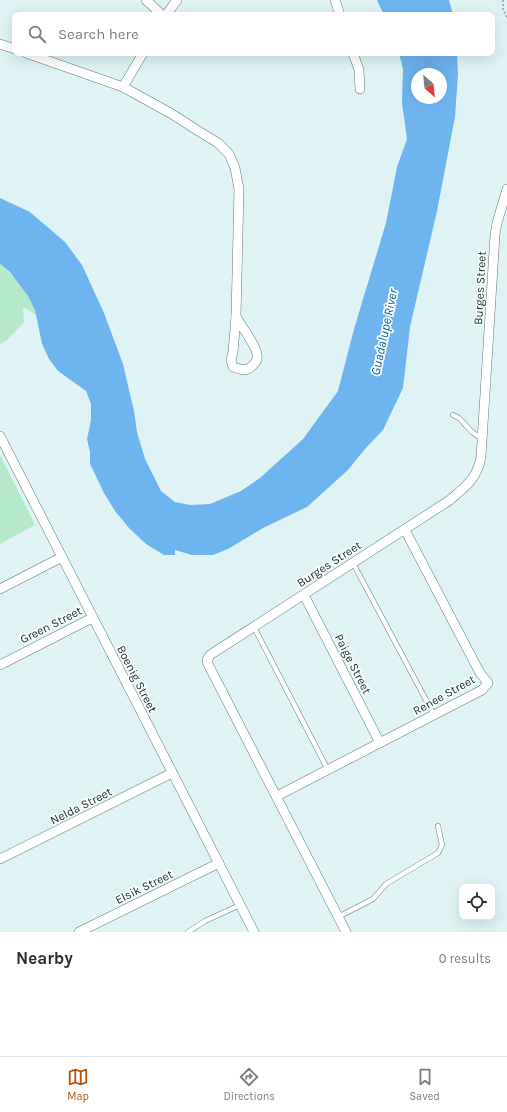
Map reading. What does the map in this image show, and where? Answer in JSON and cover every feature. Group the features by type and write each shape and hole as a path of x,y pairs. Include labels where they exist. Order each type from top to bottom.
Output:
{"street":[{"path":"146,0 159,12"},
{"path":"168,12 177,0"},
{"path":"335,0 339,12"},
{"path":"0,44 12,48"},
{"path":"34,56 122,87 172,114 218,143 229,154 235,168 239,188 236,317 231,360 233,367 240,370 248,369 258,358 256,349 236,317"},
{"path":"122,87 141,56"},
{"path":"354,56 359,70 360,89"},
{"name":"Burges Street","path":"346,932 207,660 210,655 450,500 473,480 479,467 482,439 495,235 507,189"},
{"name":"Boenig Street","path":"0,436 254,932"},
{"name":"Renee Street","path":"277,796 482,690 488,683 480,673 405,530"},
{"path":"0,589 62,558"},
{"name":"Paige Street","path":"304,595 380,743"},
{"name":"Green Street","path":"0,665 92,618"},
{"name":"Nelda Street","path":"0,860 172,773"},
{"name":"Elsik Street","path":"79,932 219,863"}],"lane":[{"path":"453,415 460,418 472,432 482,439"},
{"path":"353,563 434,715"},
{"path":"254,627 328,770"},
{"path":"338,917 373,899 386,884 438,853 442,845 438,826"},
{"path":"188,932 205,921 240,905"}],"path":[{"path":"503,0 507,18"}],"green space":[{"path":"0,264 22,287 31,300 37,315 23,307 24,322 6,341 0,344"},
{"path":"0,455 35,525 0,544"}],"water":[{"path":"377,0 449,0 452,12 383,12"},
{"name":"Guadalupe River","path":"400,56 457,56 458,74 455,117 437,211 410,327 403,388 383,430 348,470 307,507 263,528 228,549 213,555 192,555 175,550 175,555 164,555 146,544 129,528 115,511 104,493 90,464 90,452 87,439 91,420 91,404 86,391 58,371 49,359 42,344 35,310 28,296 10,272 0,264 0,198 30,212 65,242 82,265 104,313 123,364 134,411 137,432 145,459 161,491 175,502 190,505 210,504 241,491 260,478 303,439 338,391 354,329 386,223 397,167 407,139 402,103 403,69"}]}
